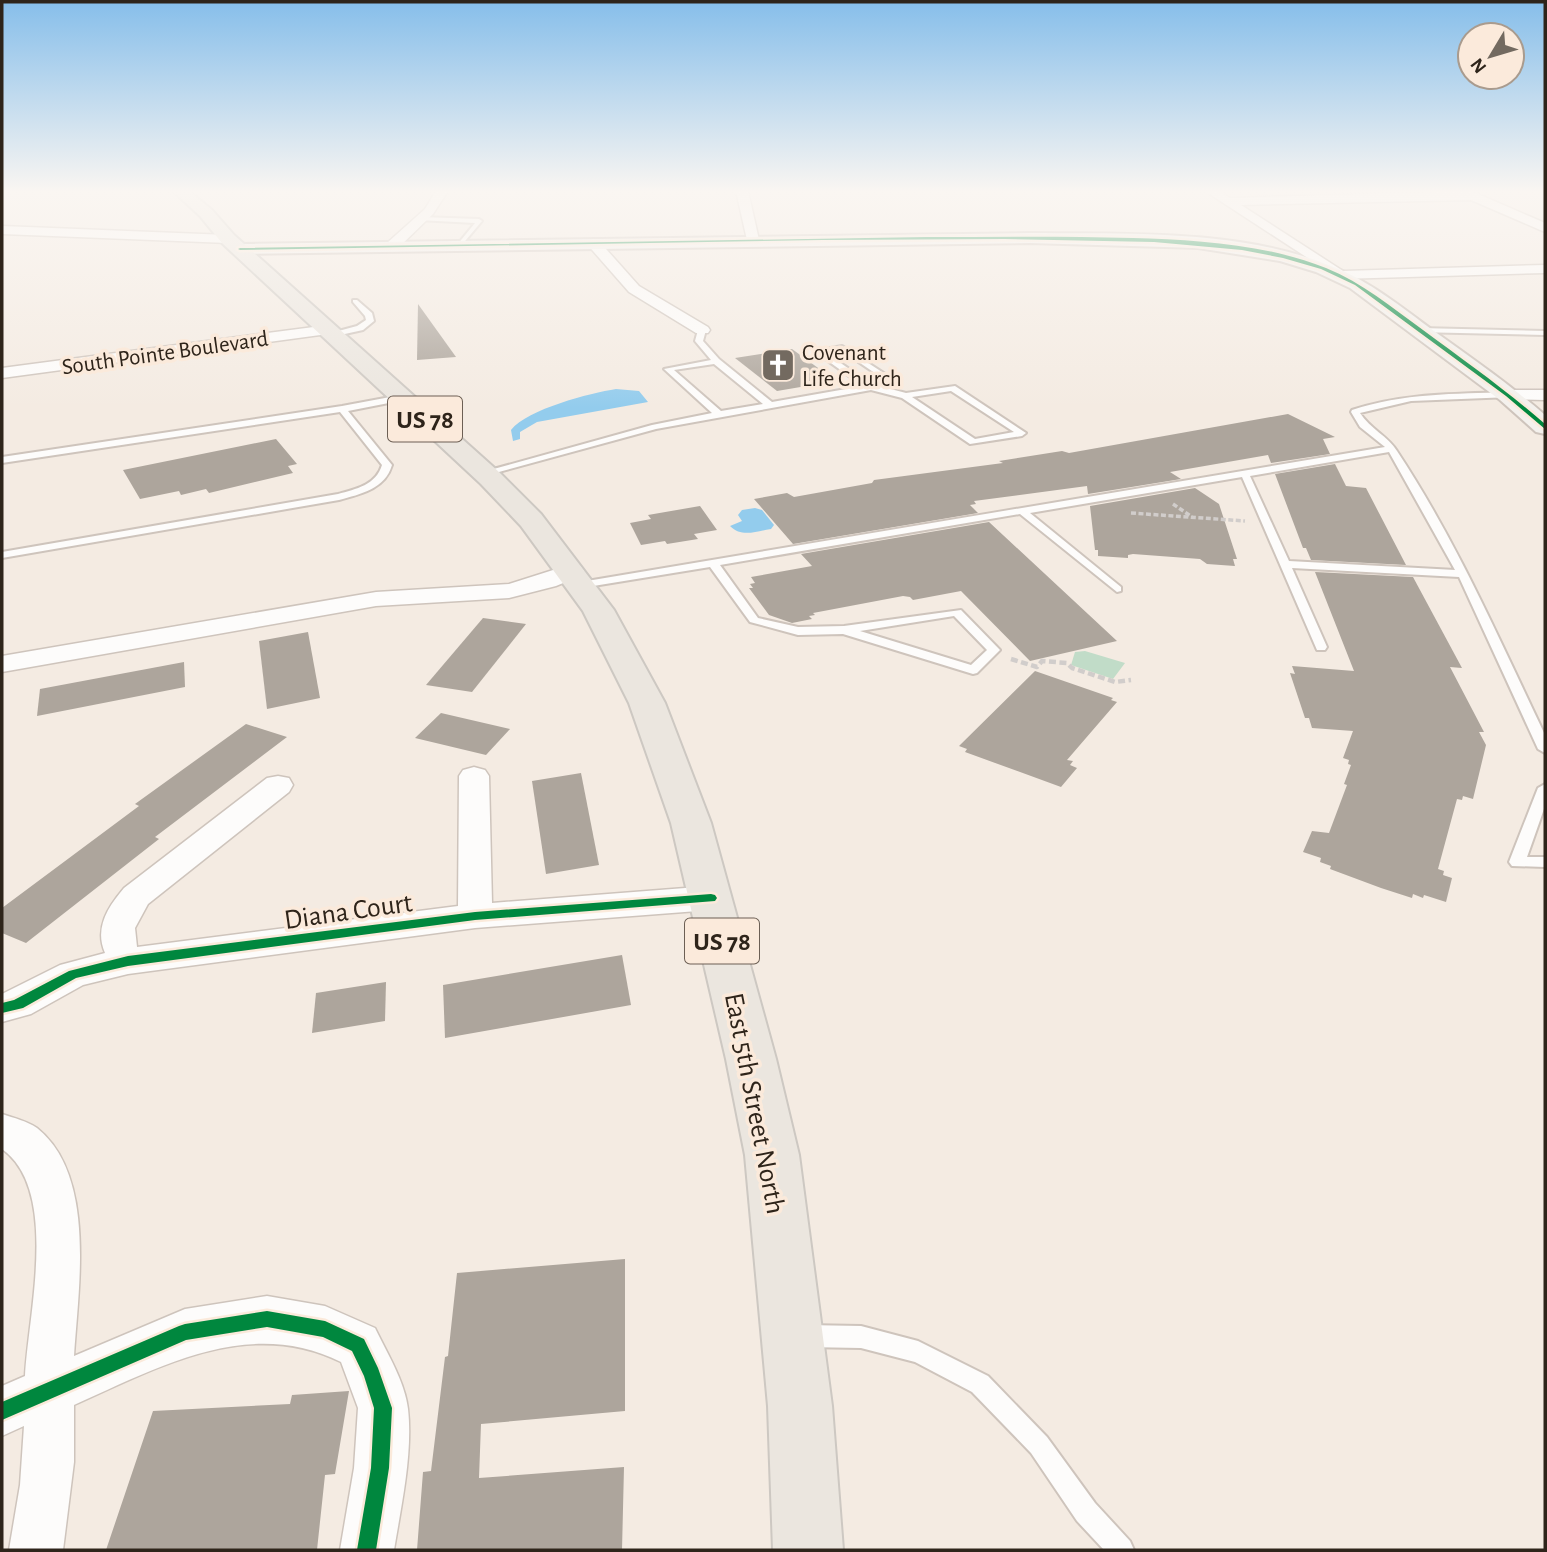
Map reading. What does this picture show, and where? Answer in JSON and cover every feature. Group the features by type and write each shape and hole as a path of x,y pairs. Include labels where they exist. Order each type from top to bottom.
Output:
{"main road":[{"name":"East 5th Street North","path":"256,263 484,473 531,520 576,578 623,654 647,703 691,823 772,1154 800,1406 808,1550"}],"street":[{"path":"611,263 634,289 702,330"},
{"path":"1302,263 1340,275 1545,269"},
{"path":"1322,263 1508,395 1545,427"},
{"name":"South Pointe Boulevard","path":"2,360 135,350 327,328"},
{"name":"South Pointe Boulevard","path":"2,373 135,350"},
{"path":"1508,395 1545,395"},
{"path":"2,664 376,599 509,591 548,581 576,578"},
{"path":"474,776 475,916"},
{"path":"128,961 119,950 115,938 118,924 130,903 278,785"},
{"name":"Diana Court","path":"2,1009 18,1004 73,974 128,961 475,916 710,898"},
{"path":"2,1131 11,1133 31,1152 45,1171 56,1209 48,1391 48,1474 36,1550"},
{"path":"2,1411 184,1332 267,1319 325,1329 358,1345 372,1374 383,1408 380,1468 367,1550"}],"lane":[{"path":"327,328 360,328 370,321 369,315 355,301"},
{"path":"702,330 699,341 716,361 769,405"},
{"path":"1419,330 1545,333"},
{"path":"484,473 655,427 719,414 870,387 895,383 842,348 818,351 870,387 905,396 973,442 1022,433 952,388 905,396"},
{"path":"716,361 668,369 719,414"},
{"path":"1508,395 1376,403 1355,412 1363,425 1392,449 1463,574 1545,749"},
{"path":"2,460 342,410 401,398"},
{"path":"2,555 340,497 360,491 378,483 386,474 387,465 342,410"},
{"path":"576,578 713,563 1392,449"},
{"path":"1245,474 1321,647"},
{"path":"1023,511 1117,590"},
{"path":"713,563 754,620 798,631 844,630 957,612 994,650 973,670 844,630"},
{"path":"1285,564 1463,574"},
{"path":"1545,788 1517,862 1545,862"},
{"path":"793,1336 861,1337 918,1352 980,1384 1039,1445 1086,1512 1121,1550"}],"path":[{"path":"1124,512 1266,522"},
{"path":"992,653 1037,667 1042,661 1066,663 1072,668 1115,682 1131,680"}],"green space":[{"path":"1085,651 1125,663 1113,679 1071,665 1075,652"}],"water":[{"path":"616,389 639,391 648,402 537,422 520,432 520,439 513,441 511,430 531,415 576,398"},
{"path":"742,510 762,510 774,525 771,529 744,533 730,526 742,521 738,515"}],"building":[{"path":"418,304 456,357 417,360"},
{"name":"Covenant Life Church","path":"792,349 836,381 777,391 735,358"},
{"path":"1288,414 1335,437 1323,439 1330,454 1271,463 1268,455 1170,472 1181,479 1088,494 1087,486 974,501 976,504 970,505 978,513 793,544 754,499 787,493 794,497 872,483 874,480 1003,463 999,461 1062,451 1069,453"},
{"path":"276,439 297,464 288,466 293,473 209,493 206,489 181,495 179,491 140,499 123,470"},
{"path":"1335,464 1346,486 1366,488 1406,565 1311,560 1306,548 1303,548 1275,474"},
{"path":"1195,488 1219,504 1237,559 1233,559 1235,566 1207,564 1200,559 1133,554 1128,555 1128,558 1098,556 1090,506"},
{"path":"700,506 717,530 694,534 698,539 641,545 630,523 651,519 648,515"},
{"path":"989,522 1117,641 1030,661 961,591 913,600 903,596 813,613 815,615 809,616 812,619 792,623 769,615 749,588 753,588 750,584 755,583 751,577 812,566 801,554"},
{"path":"1315,572 1413,577 1462,668 1450,667 1484,732 1479,732 1486,745 1473,799 1463,796 1462,800 1457,799 1438,869 1444,871 1443,875 1452,878 1446,902 1424,895 1423,898 1413,894 1412,898 1381,888 1330,869 1331,866 1320,862 1321,858 1303,852 1312,831 1329,833 1347,785 1344,784 1351,765 1348,764 1349,760 1343,758 1353,731 1312,728 1309,718 1305,718 1290,673 1295,674 1292,666 1354,671"},
{"path":"483,618 526,624 472,692 426,685"},
{"path":"308,632 320,698 267,709 259,641"},
{"path":"184,662 185,687 37,716 40,689"},
{"path":"1035,671 1113,698 1111,700 1117,702 1067,760 1073,761 1070,765 1077,768 1061,787 965,752 967,749 959,746"},
{"path":"441,713 510,729 486,755 415,738"},
{"path":"246,724 287,737 155,837 159,839 26,943 2,933 2,908 139,806 135,804"},
{"path":"581,773 599,865 546,874 532,781"},
{"path":"622,955 631,1005 445,1038 443,985"},
{"path":"386,982 385,1021 312,1033 316,993"},
{"path":"625,1259 625,1411 481,1424 479,1478 624,1467 622,1550 417,1550 423,1472 431,1471 457,1273"},
{"path":"349,1391 335,1474 325,1475 317,1550 106,1550 153,1411 290,1404 292,1395"}],"cycle path":[{"path":"1306,263 1357,284 1508,395 1545,427"},
{"path":"2,1008 18,1004 73,974 128,961 475,916 711,898"},
{"path":"2,1411 185,1332 267,1319 325,1329 358,1345 372,1374 383,1408 380,1468 367,1550"}],"place":[{"name":"Covenant Life Church","path":"778,365"}]}
